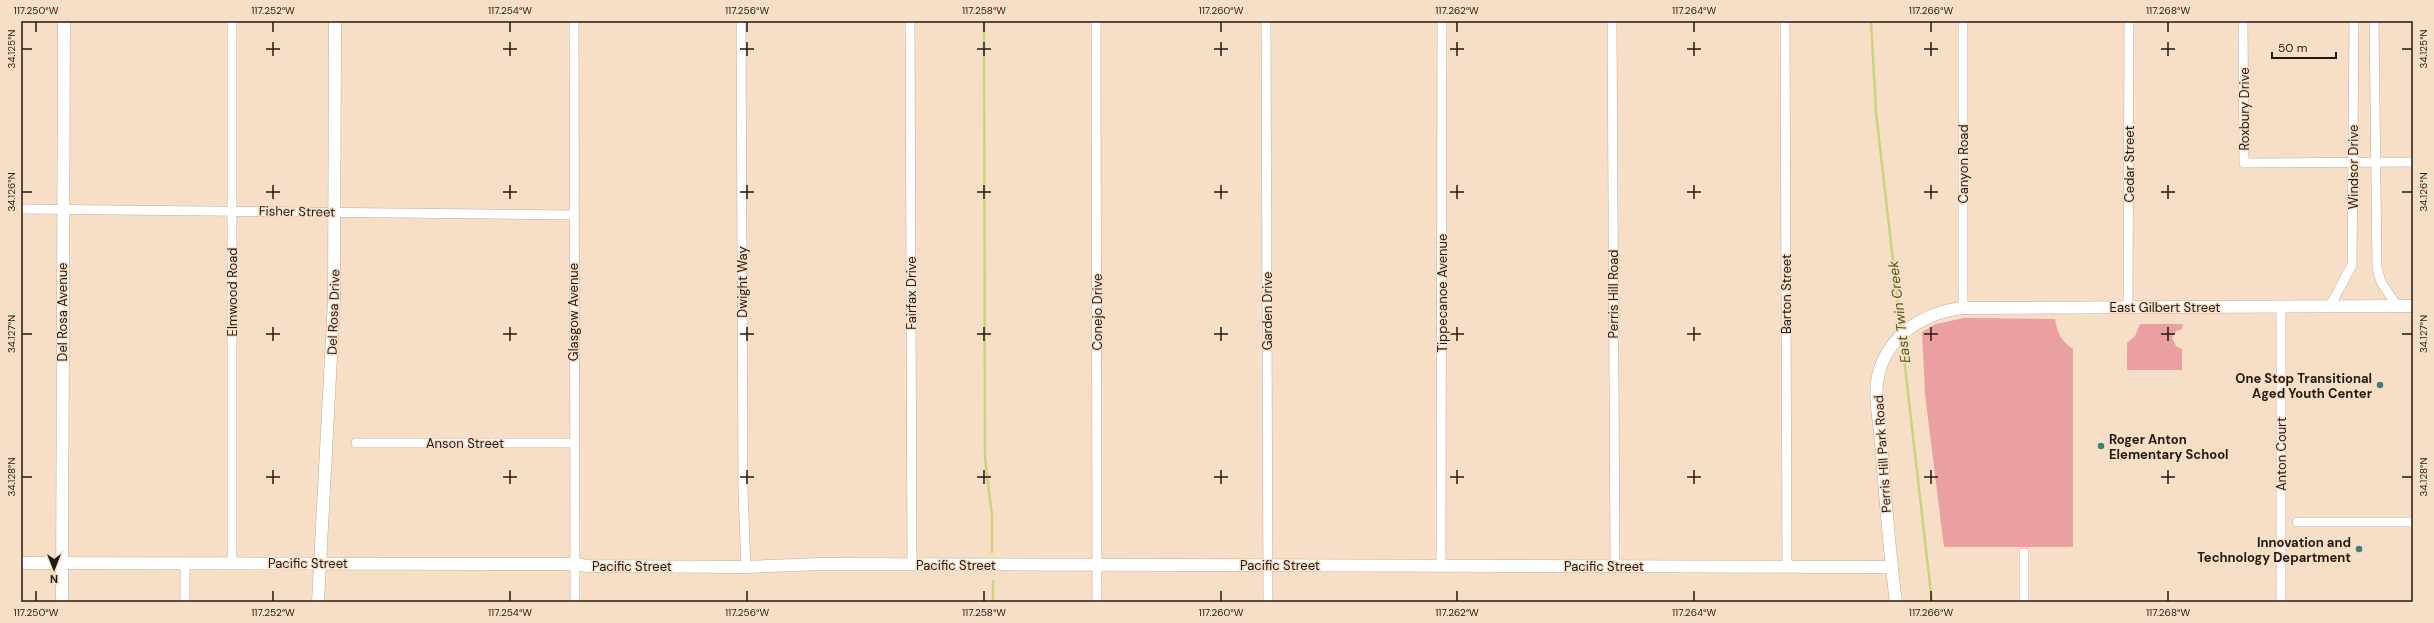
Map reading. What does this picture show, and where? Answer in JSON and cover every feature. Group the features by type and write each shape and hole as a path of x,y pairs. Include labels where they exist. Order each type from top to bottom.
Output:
{"street":[{"name":"Del Rosa Avenue","path":"62,602 64,21"},
{"name":"Elmwood Road","path":"232,21 232,563"},
{"name":"Del Rosa Drive","path":"318,602 334,300 336,212 336,21"},
{"name":"Glasgow Avenue","path":"574,21 574,602"},
{"name":"Dwight Way","path":"741,21 743,484 746,566"},
{"name":"Fairfax Drive","path":"910,21 912,564"},
{"name":"Conejo Drive","path":"1096,21 1097,602"},
{"name":"Garden Drive","path":"1266,21 1268,602"},
{"name":"Tippecanoe Avenue","path":"1441,566 1442,21"},
{"name":"Perris Hill Road","path":"1612,21 1615,566"},
{"name":"Barton Street","path":"1785,21 1787,567"},
{"name":"Canyon Road","path":"1963,21 1963,308"},
{"name":"Cedar Street","path":"2128,308 2129,21"},
{"name":"Roxbury Drive","path":"2243,21 2244,163 2354,161 2413,162"},
{"name":"Windsor Drive","path":"2330,306 2352,265 2354,21"},
{"name":"Windsor Drive","path":"2374,21 2374,161 2377,268 2381,282 2397,306"},
{"name":"Fisher Street","path":"21,209 573,214"},
{"name":"Anton Court","path":"2281,306 2281,602"},
{"name":"East Gilbert Street","path":"1916,323 1940,312 1963,308 2413,306"},
{"name":"Perris Hill Park Road","path":"1896,602 1891,567 1877,383 1885,356 1898,339 1916,323"},
{"name":"Anson Street","path":"356,443 574,443"},
{"path":"2297,522 2413,522"},
{"path":"2024,553 2024,602"},
{"name":"Pacific Street","path":"21,563 574,564 588,566 912,564 1891,567"},
{"path":"185,563 185,602"}],"shaded area":[{"path":"1964,318 2055,319 2060,336 2065,343 2073,349 2073,547 1944,547 1925,394 1922,332 1936,324"},
{"path":"2140,324 2183,324 2182,329 2176,331 2172,338 2176,346 2182,349 2182,370 2127,370 2127,343 2135,336"}],"waterway":[{"path":"984,21 985,458 992,516 992,552"},
{"name":"East Twin Creek","path":"1871,21 1876,112 1901,331"},
{"name":"East Twin Creek","path":"1902,340 1932,602"},
{"path":"993,581 993,602"}],"place":[{"name":"One Stop Transitional Aged Youth Center","path":"2380,385"},
{"name":"Roger Anton Elementary School","path":"2101,446"},
{"name":"Innovation and Technology Department","path":"2359,549"}]}
